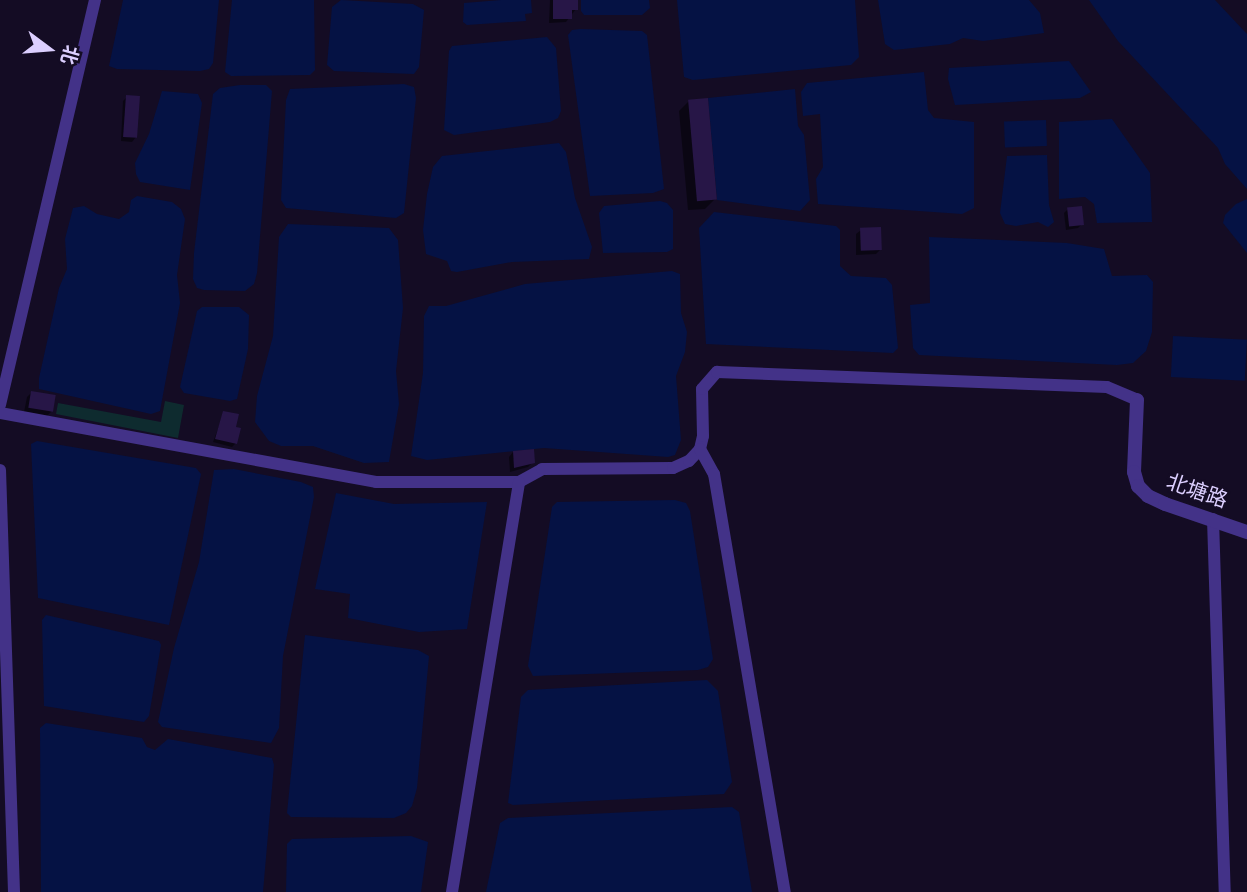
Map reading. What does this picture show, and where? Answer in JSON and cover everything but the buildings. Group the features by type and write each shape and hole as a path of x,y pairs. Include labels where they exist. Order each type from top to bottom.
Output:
{"street":[{"path":"0,405 95,0"},
{"path":"0,413 376,482 519,482 542,469 673,468 689,461 700,449 703,436 702,390 717,372 1107,387 1136,400"},
{"name":"北塘路","path":"1136,400 1134,472 1138,486 1148,496 1166,504 1247,532"},
{"path":"700,449 714,474 785,892"},
{"path":"0,470 14,892"},
{"path":"452,892 519,482"},
{"path":"1213,519 1225,892"}],"green space":[{"path":"165,401 184,405 178,438 56,414 58,403 161,422"}],"shaded area":[{"path":"123,0 219,0 213,63 209,69 117,69 109,66"},
{"path":"232,0 314,0 315,70 310,75 231,76 225,72"},
{"path":"341,0 413,4 424,10 419,67 414,74 334,71 327,65 332,7"},
{"path":"531,0 532,13 525,14 526,21 467,25 463,22 464,3"},
{"path":"581,0 649,0 650,8 642,15 584,15 581,11"},
{"path":"677,0 855,0 859,57 851,65 693,80 684,77"},
{"path":"878,0 1029,0 1040,13 1044,33 983,41 963,38 950,44 894,50 885,44"},
{"path":"1089,0 1215,0 1247,34 1247,189 1225,164 1218,148 1118,41"},
{"path":"572,30 642,31 647,35 664,189 653,193 590,196 568,35"},
{"path":"547,37 556,48 561,111 558,118 550,122 454,135 444,130 449,51 452,46"},
{"path":"1069,61 1091,92 1080,98 955,105 948,79 949,68"},
{"path":"924,72 928,110 934,118 974,122 974,208 962,214 818,204 816,179 823,167 820,114 803,116 801,92 807,83"},
{"path":"404,84 414,87 416,98 404,213 396,218 286,208 281,200 286,100 290,89"},
{"path":"266,85 272,91 257,273 254,284 245,291 204,290 197,288 193,279 194,253 213,94 220,88"},
{"path":"795,89 798,126 804,135 810,200 800,211 717,200 708,98"},
{"path":"162,91 198,94 202,103 190,190 140,182 136,174 135,163 149,134"},
{"path":"1112,119 1150,173 1152,222 1097,223 1094,204 1085,197 1059,199 1059,122"},
{"path":"1046,120 1047,146 1005,147 1004,121"},
{"path":"559,143 566,152 575,198 592,247 589,259 512,262 457,272 451,271 447,261 426,254 423,230 427,194 433,167 442,156"},
{"path":"1047,155 1049,205 1054,222 1048,227 1038,222 1016,226 1005,224 1000,213 1007,156"},
{"path":"137,196 172,202 181,209 185,219 177,275 180,303 160,411 151,414 39,389 39,378 59,288 67,269 65,239 73,208 84,206 97,214 119,219 129,212 131,200"},
{"path":"1247,199 1247,253 1223,223 1225,215 1236,204"},
{"path":"660,201 667,203 673,210 673,249 667,252 603,253 599,213 604,206"},
{"path":"714,212 836,226 840,230 840,266 851,276 886,278 892,285 898,348 893,353 706,344 699,228"},
{"path":"288,224 389,228 398,240 403,308 396,371 399,404 389,462 364,463 313,446 281,446 269,441 255,422 257,396 273,336 279,237"},
{"path":"929,237 1067,243 1104,249 1112,276 1147,275 1153,282 1152,332 1146,351 1133,363 1117,365 919,355 913,348 910,305 930,303"},
{"path":"672,271 680,274 681,313 687,332 685,352 676,376 681,440 675,455 668,457 544,448 427,460 411,456 423,373 424,316 429,306 446,306 525,284"},
{"path":"202,307 239,307 249,315 248,349 237,399 230,401 184,393 180,387 197,311"},
{"path":"1173,336 1247,340 1245,381 1171,377"},
{"path":"37,441 196,468 201,474 169,625 38,598 31,444"},
{"path":"234,469 301,482 313,487 314,497 283,656 279,728 271,743 162,727 158,722 174,648 199,562 214,470"},
{"path":"336,493 394,504 487,502 467,629 419,632 348,618 350,594 315,589"},
{"path":"675,500 686,503 690,511 713,659 708,667 698,670 533,676 528,666 552,507 557,502"},
{"path":"46,615 159,641 161,645 149,716 144,722 44,706 42,620"},
{"path":"305,635 418,650 429,656 417,788 412,806 406,813 394,818 291,817 287,813"},
{"path":"707,680 718,691 732,782 724,794 513,805 508,803 521,697 528,690"},
{"path":"46,723 142,738 147,747 155,750 168,739 272,758 274,765 263,892 41,892 40,728"},
{"path":"732,807 739,812 752,892 486,892 500,823 508,818"},
{"path":"411,836 428,842 421,892 286,892 287,844 292,839"}]}
